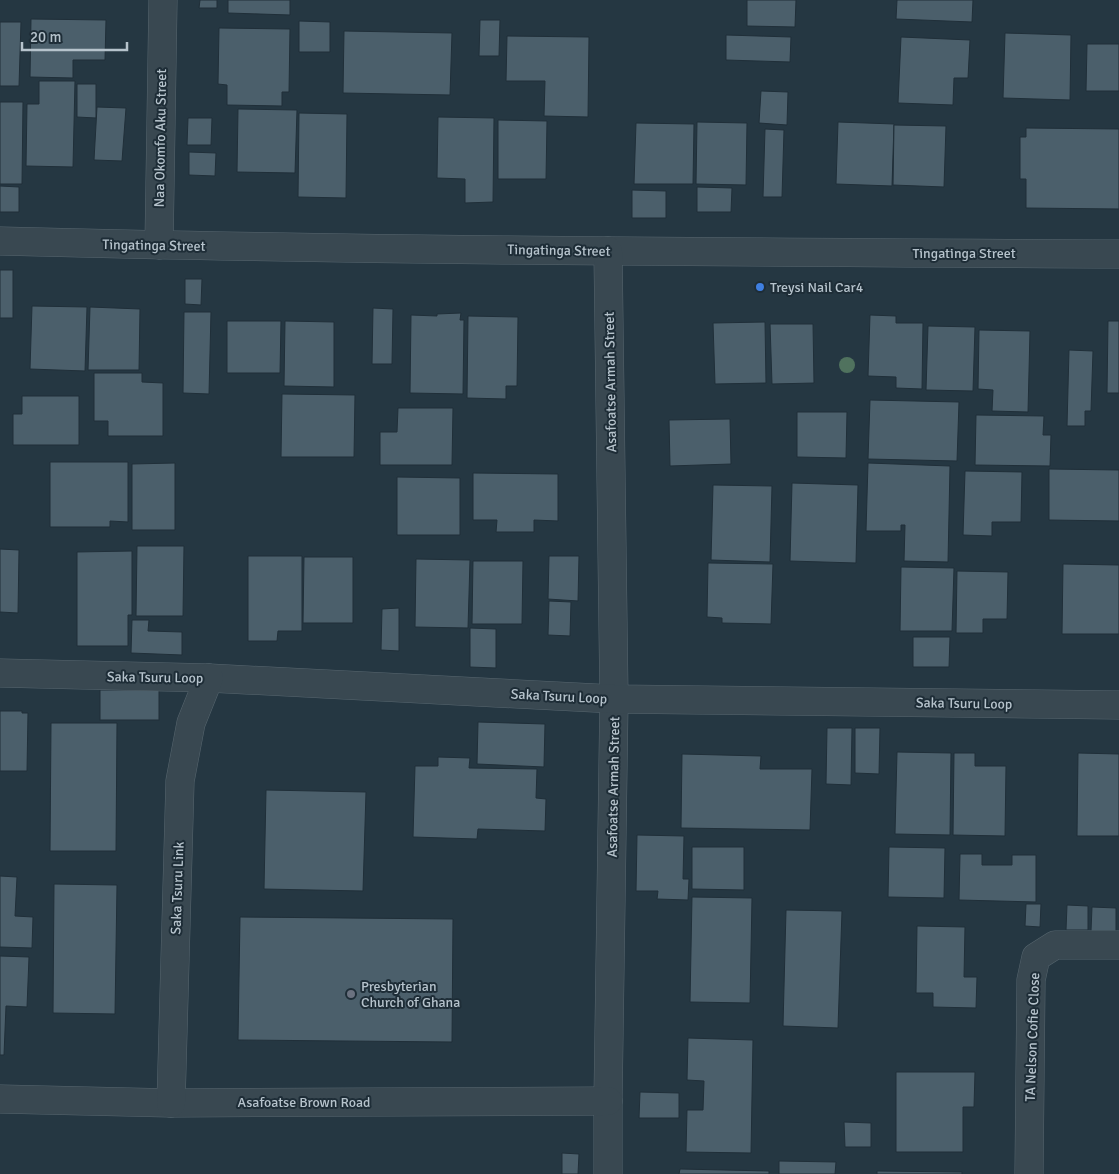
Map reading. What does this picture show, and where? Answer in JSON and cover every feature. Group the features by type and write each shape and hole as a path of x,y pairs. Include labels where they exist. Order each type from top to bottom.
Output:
{"street":[{"name":"Naa Okomfo Aku Street","path":"159,245 162,0"},
{"name":"Tingatinga Street","path":"0,241 608,251 1119,254"},
{"name":"Asafoatse Armah Street","path":"608,251 614,699 608,1174"},
{"name":"Saka Tsuru Loop","path":"0,673 209,678 614,699 1119,705"},
{"name":"Saka Tsuru Link","path":"171,1103 180,780 191,723 209,678"},
{"name":"TA Nelson Cofie Close","path":"1029,1174 1031,980 1036,958 1055,945 1119,945"},
{"name":"Asafoatse Brown Road","path":"0,1099 171,1103 608,1101"}],"building":[{"path":"200,0 217,0 217,8 199,8"},
{"path":"228,0 290,0 290,15 228,13"},
{"path":"747,0 796,0 795,27 747,26"},
{"path":"897,0 973,0 972,22 896,19"},
{"path":"31,19 106,20 105,60 73,60 73,78 30,77"},
{"path":"480,20 500,20 499,56 479,56"},
{"path":"299,21 330,22 330,52 299,52"},
{"path":"0,22 21,22 19,86 0,86"},
{"path":"219,28 290,29 289,92 282,92 282,106 227,105 227,85 218,84"},
{"path":"344,31 452,33 450,95 343,93"},
{"path":"1005,33 1071,35 1070,100 1003,98"},
{"path":"726,35 791,37 790,62 726,60"},
{"path":"507,36 589,37 588,117 544,116 545,81 506,81"},
{"path":"901,37 970,40 968,78 954,78 953,105 898,103"},
{"path":"1087,44 1119,44 1119,91 1086,91"},
{"path":"39,81 75,81 73,167 26,166 27,104 39,104"},
{"path":"77,84 96,84 96,118 77,117"},
{"path":"761,91 788,92 787,125 759,123"},
{"path":"0,102 23,102 22,184 0,184"},
{"path":"97,107 126,108 122,161 94,160"},
{"path":"238,109 297,110 295,173 237,172"},
{"path":"299,113 347,114 346,198 298,197"},
{"path":"438,117 494,118 493,202 465,203 465,179 437,178"},
{"path":"188,118 212,118 211,145 187,145"},
{"path":"498,120 547,121 546,179 498,179"},
{"path":"697,122 747,123 746,185 696,184"},
{"path":"838,122 894,124 892,186 836,184"},
{"path":"636,123 694,124 693,184 634,184"},
{"path":"894,125 946,126 944,187 893,185"},
{"path":"1026,128 1119,129 1119,209 1026,208 1026,179 1020,179 1020,137 1026,137"},
{"path":"765,129 784,130 782,197 763,197"},
{"path":"189,152 216,153 215,176 189,175"},
{"path":"0,186 19,187 19,212 0,212"},
{"path":"697,187 732,188 731,212 697,212"},
{"path":"632,190 666,191 666,218 632,218"},
{"path":"0,270 13,270 13,318 0,318"},
{"path":"185,279 202,279 201,305 185,304"},
{"path":"32,306 87,307 85,371 30,369"},
{"path":"90,307 140,309 139,370 88,370"},
{"path":"373,308 393,309 392,364 372,364"},
{"path":"184,312 211,312 209,394 183,393"},
{"path":"461,313 460,320 464,320 463,394 410,393 411,315 437,316 437,314"},
{"path":"870,315 896,316 896,323 923,323 922,389 896,388 896,377 868,376"},
{"path":"468,316 518,317 517,386 506,386 506,399 467,398"},
{"path":"227,321 281,321 280,373 227,373"},
{"path":"285,321 334,322 334,387 284,386"},
{"path":"1108,321 1119,321 1119,393 1107,393"},
{"path":"765,322 766,383 715,384 713,323"},
{"path":"770,324 813,324 814,383 772,384"},
{"path":"928,326 975,327 973,391 926,390"},
{"path":"979,330 1030,331 1028,412 992,411 993,390 978,389"},
{"path":"1069,350 1093,351 1091,411 1085,411 1085,426 1067,426"},
{"path":"94,373 142,373 142,382 163,383 163,436 108,436 108,421 94,421"},
{"path":"282,394 355,395 354,457 281,457"},
{"path":"22,396 79,396 79,445 13,445 13,414 22,414"},
{"path":"870,400 959,402 957,461 868,459"},
{"path":"398,408 453,408 452,465 380,465 380,432 397,432"},
{"path":"797,412 847,412 846,458 797,457"},
{"path":"976,415 1044,416 1043,435 1051,435 1050,466 975,465"},
{"path":"730,419 731,464 670,466 669,420"},
{"path":"50,462 128,462 128,522 110,521 110,527 50,527"},
{"path":"175,463 175,530 132,530 132,464"},
{"path":"868,463 950,466 948,562 904,561 905,525 901,525 901,531 866,531"},
{"path":"1049,469 1119,470 1119,521 1049,520"},
{"path":"965,471 1022,472 1021,522 992,522 992,536 963,535"},
{"path":"473,473 558,474 558,521 534,520 534,532 496,532 497,520 473,520"},
{"path":"397,477 460,478 460,535 397,535"},
{"path":"792,483 858,485 856,563 790,561"},
{"path":"713,485 772,486 770,562 711,560"},
{"path":"137,546 184,546 183,616 136,616"},
{"path":"0,549 19,550 18,613 0,612"},
{"path":"132,551 132,615 128,615 128,646 77,646 77,552"},
{"path":"248,556 302,556 302,631 278,631 277,641 248,641"},
{"path":"549,556 579,556 578,601 548,599"},
{"path":"304,557 353,557 353,623 303,623"},
{"path":"416,559 470,560 468,628 415,627"},
{"path":"473,561 523,561 522,624 472,624"},
{"path":"708,563 773,564 771,624 722,623 722,618 707,617"},
{"path":"1063,564 1119,565 1119,634 1062,634"},
{"path":"901,567 954,568 952,631 900,631"},
{"path":"957,571 1008,572 1007,619 983,619 983,633 956,633"},
{"path":"549,601 571,602 570,636 548,635"},
{"path":"399,608 399,651 381,650 382,609"},
{"path":"132,620 149,620 148,631 182,632 182,655 131,653"},
{"path":"470,628 496,629 496,668 470,667"},
{"path":"913,637 950,637 949,667 913,667"},
{"path":"100,690 159,690 159,720 100,720"},
{"path":"0,711 22,711 22,713 28,713 27,771 0,771"},
{"path":"478,722 545,724 544,767 477,764"},
{"path":"51,723 117,723 116,851 50,851"},
{"path":"827,728 852,728 851,785 826,784"},
{"path":"855,728 880,728 879,774 855,773"},
{"path":"897,752 951,753 950,835 895,834"},
{"path":"954,753 975,753 975,766 1006,766 1005,836 953,835"},
{"path":"1078,753 1119,754 1119,836 1077,836"},
{"path":"682,754 761,756 760,769 812,769 810,830 681,828"},
{"path":"438,757 470,758 469,768 537,769 536,798 546,799 545,831 478,829 477,839 413,837 415,766 438,766"},
{"path":"266,790 366,792 363,891 264,889"},
{"path":"637,835 684,836 683,879 689,879 688,900 657,899 658,891 636,891"},
{"path":"692,847 744,847 744,890 692,889"},
{"path":"889,847 945,848 944,898 888,897"},
{"path":"960,854 982,854 982,865 1012,865 1012,855 1036,855 1036,902 959,900"},
{"path":"0,876 17,877 15,916 33,917 32,948 0,947"},
{"path":"54,884 117,885 115,1014 53,1013"},
{"path":"692,897 752,898 750,1003 690,1002"},
{"path":"1026,904 1041,904 1040,927 1025,926"},
{"path":"1067,905 1088,906 1088,930 1066,930"},
{"path":"1092,907 1116,908 1116,931 1091,931"},
{"path":"786,910 842,911 838,1028 783,1026"},
{"path":"240,917 453,919 452,1042 238,1040"},
{"path":"917,926 965,927 964,977 977,977 976,1008 933,1007 933,993 916,993"},
{"path":"0,956 29,957 27,1007 6,1006 4,1055 0,1055"},
{"path":"688,1038 753,1040 751,1153 686,1152 687,1110 703,1110 704,1081 687,1080"},
{"path":"896,1072 975,1072 974,1107 963,1107 963,1152 896,1152"},
{"path":"640,1092 679,1093 679,1118 639,1118"},
{"path":"844,1122 871,1123 871,1147 845,1147"},
{"path":"562,1153 579,1154 578,1174 562,1174"},
{"path":"779,1161 836,1162 835,1174 779,1174"},
{"path":"680,1169 769,1171 769,1174 679,1174"},
{"path":"877,1171 962,1172 962,1174 877,1174"}],"place":[{"name":"Treysi Nail Car4","path":"760,287"},
{"name":"Presbyterian Church of Ghana","path":"351,994"}]}
